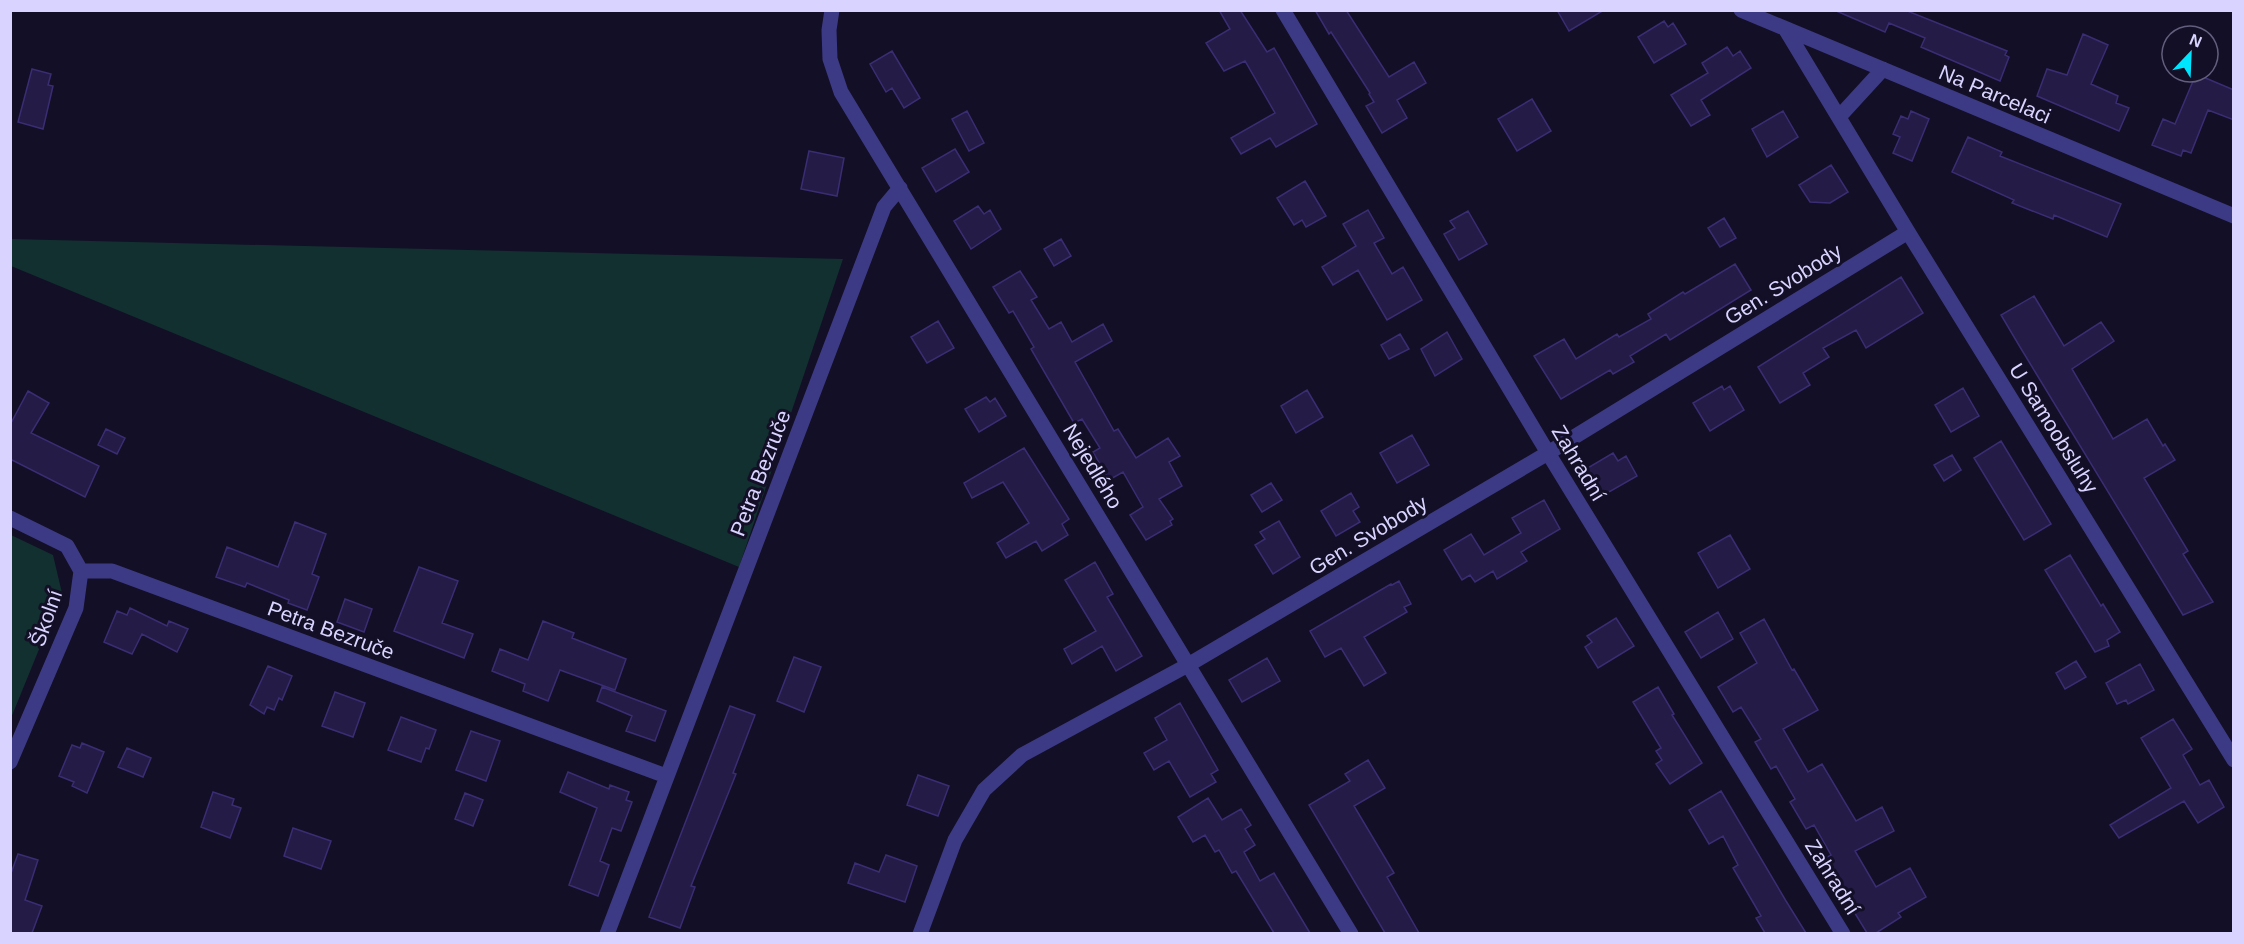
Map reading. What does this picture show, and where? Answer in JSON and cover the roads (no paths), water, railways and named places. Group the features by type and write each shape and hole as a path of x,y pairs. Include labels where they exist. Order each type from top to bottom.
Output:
{"street":[{"name":"Nejedlého","path":"832,10 829,30 830,59 842,92 1352,933"},
{"name":"Zahradní","path":"1283,10 1548,453 1844,933"},
{"name":"Na Parcelaci","path":"1741,10 2234,216"},
{"name":"U Samoobsluhy","path":"1786,30 2234,760"},
{"path":"1839,117 1883,69"},
{"name":"Petra Bezruče","path":"607,933 884,207 900,188"},
{"name":"Gen. Svobody","path":"920,933 955,840 984,790 1022,755 1188,665 1548,453 1908,232"},
{"name":"Školní","path":"10,518 67,546 81,571 76,608 10,762"},
{"name":"Petra Bezruče","path":"81,571 112,571 666,776"}]}
